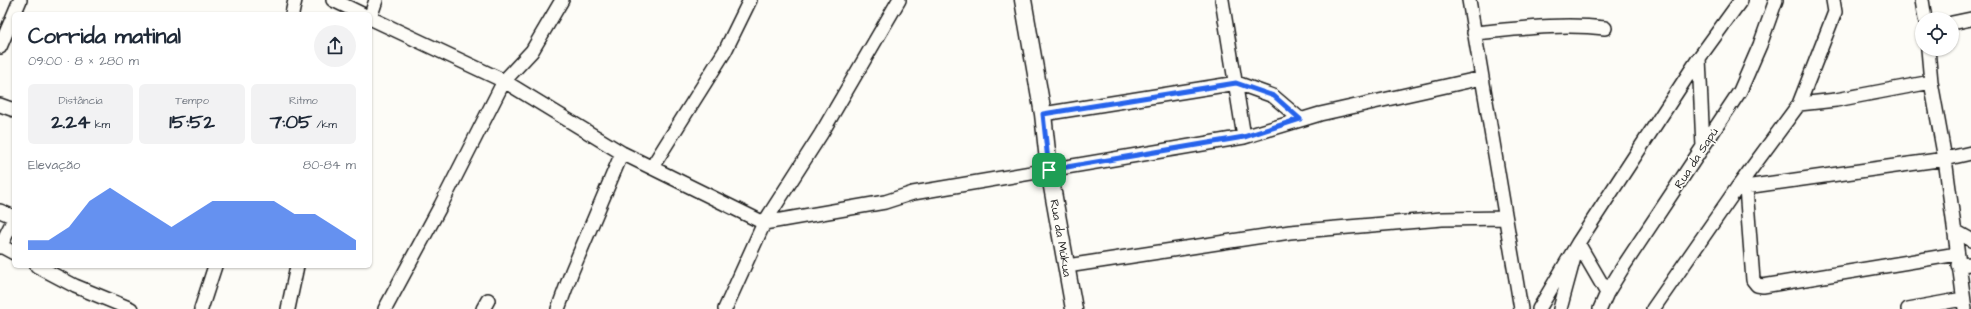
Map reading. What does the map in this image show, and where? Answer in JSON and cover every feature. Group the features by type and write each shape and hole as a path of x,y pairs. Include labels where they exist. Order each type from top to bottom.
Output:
{"street":[{"path":"15,12 20,0"},
{"path":"292,12 295,0"},
{"path":"333,0 358,12"},
{"path":"372,12 376,0"},
{"path":"385,309 441,205 504,81 532,51 562,0"},
{"path":"652,167 724,51 750,0"},
{"path":"725,309 764,223 820,134 899,0"},
{"name":"Rua da Múkua","path":"1023,0 1043,114 1049,170 1074,309"},
{"path":"1222,0 1244,137"},
{"path":"1469,0 1521,309"},
{"path":"1539,309 1578,243 1699,58 1741,0"},
{"name":"Rua da Sapú","path":"1600,309 1607,293 1740,91 1760,45 1776,0"},
{"path":"1922,0 1924,12"},
{"path":"1653,309 1742,188 1799,104 1835,4"},
{"path":"372,19 504,81 622,152 764,223 885,202 913,193 1244,137 1300,119 1482,78"},
{"path":"4,41 12,20"},
{"path":"1959,22 1971,20"},
{"path":"1474,33 1541,27 1588,26 1605,28"},
{"path":"1908,309 1964,304 1944,159 1931,82 1929,56"},
{"path":"1699,58 1703,147"},
{"path":"1799,104 1836,100 1931,82"},
{"path":"1043,114 1236,83 1274,96 1300,119"},
{"path":"0,105 12,109"},
{"path":"558,309 572,271 622,152"},
{"path":"1742,188 1944,159 1971,153"},
{"path":"1742,188 1753,280 1757,285 1763,286 1957,259 1971,264"},
{"path":"0,212 12,217"},
{"path":"1066,266 1290,232 1442,219 1505,218"},
{"path":"12,222 0,247 12,252"},
{"path":"1954,231 1971,240"},
{"path":"1578,243 1607,293"},
{"path":"1560,309 1578,243"},
{"path":"41,268 75,286 131,309"},
{"path":"201,309 214,268"},
{"path":"288,309 297,268"}],"route":[{"path":"1236,83 1274,96 1300,119 1244,137 1049,170 1043,114 1236,83"}]}
